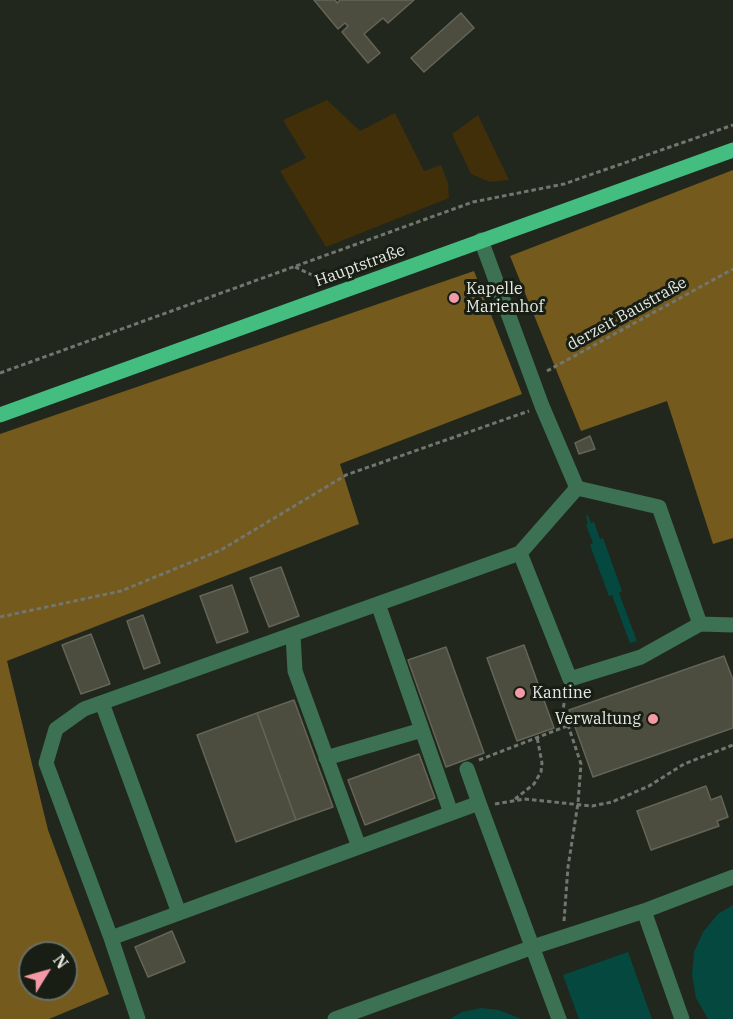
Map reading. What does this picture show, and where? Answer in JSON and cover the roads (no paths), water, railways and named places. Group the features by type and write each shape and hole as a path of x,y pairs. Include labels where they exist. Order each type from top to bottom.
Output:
{"main road":[{"name":"Hauptstraße","path":"0,415 733,150"}],"lane":[{"path":"481,240 542,406 577,488"},
{"path":"138,1019 111,938 46,763 56,729 84,709 520,554 577,488"},
{"path":"577,488 659,507 700,624"},
{"path":"520,554 570,679 641,657 700,624 733,625"},
{"path":"378,604 451,813"},
{"path":"293,635 294,671 359,847"},
{"path":"102,703 179,913"},
{"path":"326,758 422,730"},
{"path":"467,769 559,1019"},
{"path":"111,938 451,813 480,806"},
{"path":"335,1019 533,947 644,911 733,877"},
{"path":"644,911 682,1019"}],"water":[{"path":"588,515 591,523 594,522 600,539 603,538 622,591 619,593 637,641 630,643 612,595 609,596 590,545 593,543 586,525"},
{"path":"733,905 733,1019 708,1019 696,998 692,975 694,952 703,932 718,914"},
{"path":"628,952 652,1019 579,1019 563,975"},
{"path":"481,1008 499,1010 521,1019 450,1019 462,1012"}],"place":[{"name":"Kapelle Marienhof","path":"454,298"},
{"name":"Kantine","path":"520,693"},
{"name":"Verwaltung","path":"653,719"}]}
